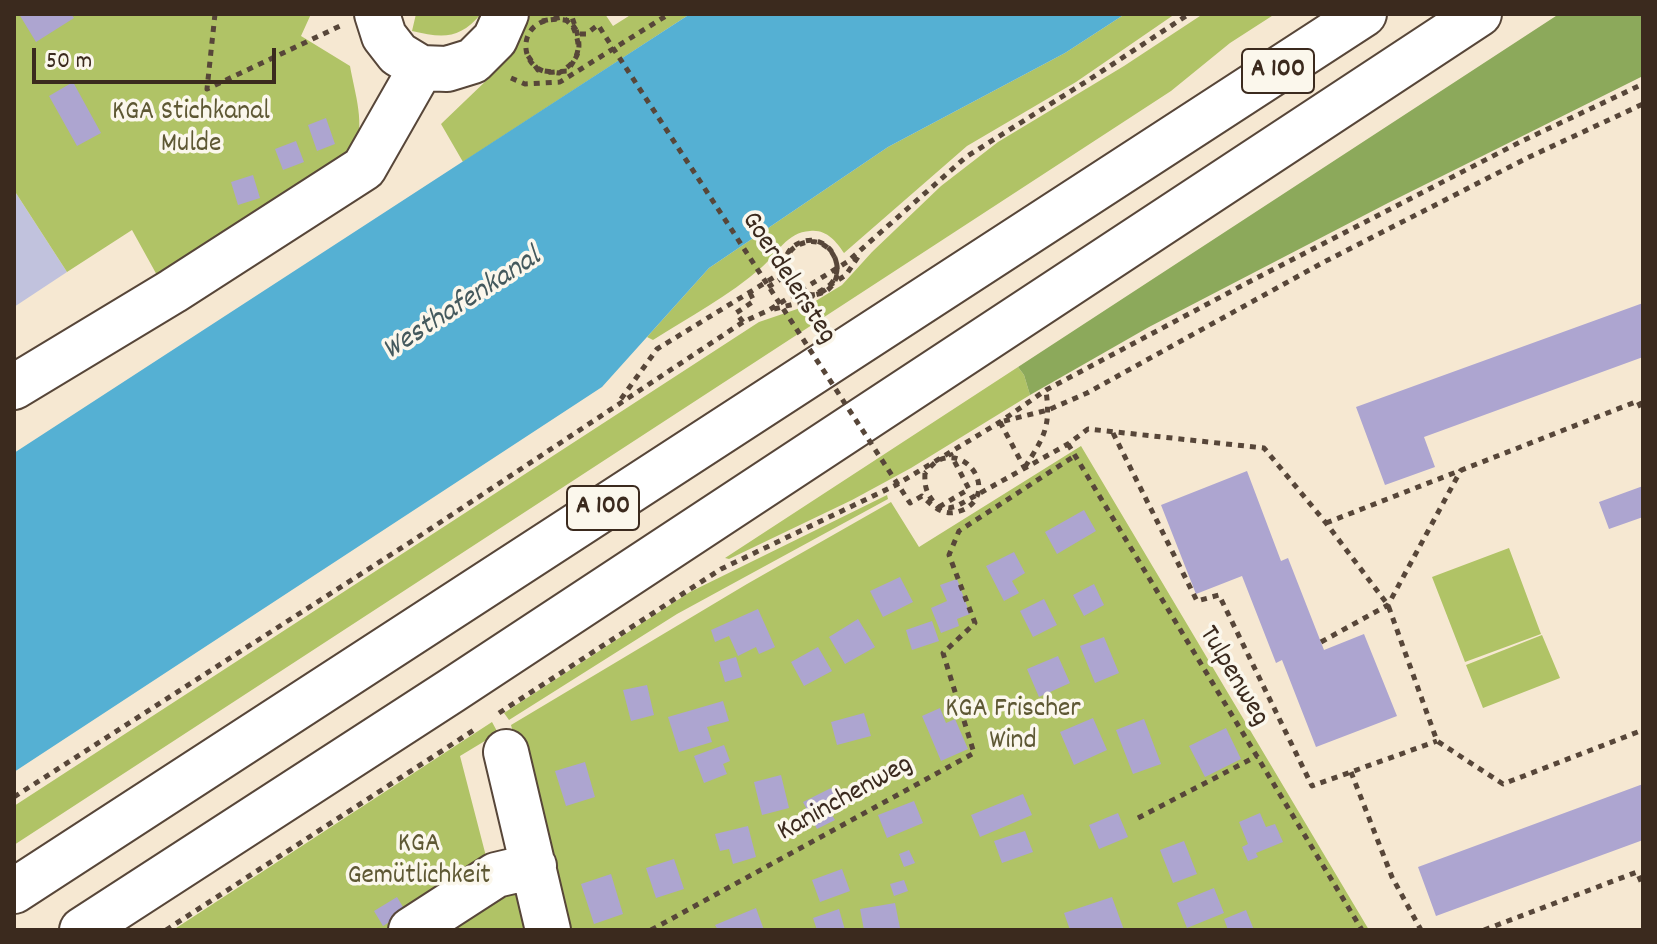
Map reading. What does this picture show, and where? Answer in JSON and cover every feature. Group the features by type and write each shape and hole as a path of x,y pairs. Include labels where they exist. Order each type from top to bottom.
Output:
{"main road":[{"path":"361,19 384,36 398,54 421,68 447,69 473,61 495,39 506,14"},
{"name":"A 100","path":"14,891 1364,14"},
{"name":"A 100","path":"82,930 451,691 1479,14"},
{"path":"14,387 173,291 364,168 421,68"},
{"path":"496,730 534,866 548,930"},
{"path":"411,930 496,875 534,866"}],"path":[{"path":"215,14 207,89 308,40 361,19"},
{"name":"Goerdelersteg","path":"571,14 575,26 580,38 580,47 577,56 573,65 566,69 559,73 549,72 538,70 529,58 526,46 529,32 537,24 546,19 563,17 573,27 578,39 578,48 577,57 572,64 567,71 557,72 548,73 541,69 533,65 527,53 527,39 532,28 541,21 555,18 570,21 579,34 586,34 598,25 910,503 922,496 937,511 949,514 963,510 973,504 979,494 976,473 968,463 954,458 938,460 925,473 924,486 938,507"},
{"path":"473,61 525,84 560,82 669,14"},
{"path":"14,797 396,551 743,322 769,310 847,262 966,157 1189,14"},
{"path":"166,930 496,730 721,569 896,485 1000,422 1046,390 1245,284 1506,149 1643,84"},
{"path":"1000,422 1048,410 1087,393 1322,263 1527,158 1643,104"},
{"path":"617,404 657,349 781,273 786,253 793,246 814,240 825,244 833,256 837,269 834,280 825,290 808,294 788,277 785,266 791,249 814,241 827,246 835,256 838,268 835,280 826,291 808,297 791,288 784,277 768,287"},
{"path":"769,310 803,302 846,275 864,247"},
{"path":"743,322 736,313 754,301 749,291"},
{"path":"1024,468 1043,439 1048,410 1046,390"},
{"path":"1326,523 1638,401 1643,412"},
{"path":"1000,422 1024,468"},
{"path":"938,507 957,506 1068,444 1088,429 1264,448 1388,605 1437,741 1503,784 1643,730"},
{"path":"1112,432 1197,601 1219,595 1312,786 1437,741"},
{"name":"Tulpenweg","path":"1068,444 1362,930"},
{"path":"938,507 969,489 950,453"},
{"name":"Kaninchenweg","path":"651,930 974,753 943,653 975,623 949,555 959,531 1076,455"},
{"path":"1321,642 1388,605 1462,469"},
{"path":"1138,818 1257,756"},
{"path":"1351,772 1392,877 1421,930"},
{"path":"1484,930 1637,872 1643,886"}],"shaded area":[{"path":"14,190 67,272 14,307"}],"green space":[{"name":"KGA Stichkanal Mulde","path":"14,14 311,14 301,36 350,66 359,120 354,152 163,286 132,230 67,272 14,190"},
{"path":"416,14 481,14 465,29 441,36 412,31"},
{"path":"530,14 605,14 613,26 632,14 690,14 463,162 441,124 490,77 522,20"},
{"path":"1125,14 1175,14 1076,82 967,146 844,253 826,234 802,232 783,244 762,267 723,297 653,340 647,337 709,268 888,147 1065,53"},
{"path":"1203,14 1275,14 1230,43 1171,91 14,845 14,806 759,322 809,305 842,285 941,186 998,142"},
{"path":"1559,14 1643,14 1643,76 1149,327 1030,395 1018,367"},
{"path":"1018,367 1030,395 911,468 852,500 729,559 725,558"},
{"name":"KGA Frischer Wind","path":"1081,446 1369,930 565,930 511,725 891,502 919,547"},
{"path":"887,495 888,499 677,614 509,720 504,713 690,592"},
{"path":"1509,548 1541,634 1465,662 1432,577"},
{"path":"1542,635 1560,678 1483,708 1466,665"},
{"name":"KGA Gemütlichkeit","path":"492,722 498,733 460,756 488,864 525,876 536,930 173,930"}],"water":[{"name":"Westhafenkanal","path":"690,14 1125,14 1065,53 888,147 709,268 602,387 14,772 14,453"}],"building":[{"path":"19,14 71,14 74,18 36,42"},
{"path":"73,82 101,133 77,146 49,96"},
{"path":"326,118 335,144 317,151 308,125"},
{"path":"296,141 304,162 283,170 275,149"},
{"path":"253,175 260,198 238,205 231,182"},
{"path":"1643,303 1643,357 1424,437 1435,467 1385,485 1356,407"},
{"path":"1247,471 1281,561 1288,558 1324,650 1364,634 1397,716 1316,747 1282,660 1276,663 1242,576 1196,594 1161,505"},
{"path":"1643,486 1643,517 1609,529 1599,502"},
{"path":"1084,510 1096,531 1057,554 1045,532"},
{"path":"1014,552 1025,573 1012,581 1019,593 1004,601 986,566"},
{"path":"900,577 913,602 883,617 870,591"},
{"path":"957,579 970,614 957,619 959,626 941,633 931,608 947,601 940,585"},
{"path":"1094,584 1104,605 1084,616 1073,595"},
{"path":"1044,599 1057,625 1033,637 1020,611"},
{"path":"758,609 775,647 759,654 756,647 738,656 729,636 715,642 711,630"},
{"path":"858,619 875,647 845,664 829,637"},
{"path":"932,621 939,641 912,650 906,630"},
{"path":"1104,637 1119,673 1095,683 1080,646"},
{"path":"818,647 832,671 804,686 791,662"},
{"path":"1058,656 1070,683 1039,697 1027,669"},
{"path":"736,657 742,677 725,682 719,662"},
{"path":"647,685 654,715 631,721 623,690"},
{"path":"723,701 729,721 707,727 712,742 679,752 668,717"},
{"path":"940,708 946,723 955,719 968,749 941,761 922,716"},
{"path":"864,713 871,736 837,745 831,722"},
{"path":"1093,718 1107,750 1074,765 1060,732"},
{"path":"1144,719 1161,764 1133,774 1116,730"},
{"path":"1226,728 1241,759 1205,777 1189,746"},
{"path":"724,745 730,761 723,764 727,774 704,783 694,756"},
{"path":"585,762 595,797 566,806 555,771"},
{"path":"781,775 789,808 762,815 754,782"},
{"path":"1643,784 1643,840 1436,916 1418,867"},
{"path":"831,788 842,810 832,815 835,820 817,829 803,802"},
{"path":"1023,794 1032,815 980,837 971,815"},
{"path":"914,801 923,823 887,838 878,815"},
{"path":"1118,813 1128,837 1099,849 1089,825"},
{"path":"1260,813 1266,827 1275,824 1283,842 1256,853 1258,857 1248,861 1242,847 1248,844 1239,822"},
{"path":"748,826 756,857 733,864 729,849 720,851 715,834"},
{"path":"1025,831 1033,852 1002,863 994,841"},
{"path":"1184,841 1197,874 1173,883 1160,850"},
{"path":"909,850 915,863 904,867 899,854"},
{"path":"674,859 684,889 656,898 646,868"},
{"path":"842,869 850,891 820,902 812,880"},
{"path":"611,874 623,914 594,924 581,884"},
{"path":"904,880 908,891 894,896 890,884"},
{"path":"1214,888 1224,913 1187,928 1177,903"},
{"path":"397,897 406,912 383,926 374,911"},
{"path":"1112,897 1124,930 1070,930 1064,913"},
{"path":"895,903 900,928 864,930 860,909"},
{"path":"756,908 764,930 718,930 715,925"},
{"path":"839,909 845,930 817,930 813,918"},
{"path":"1246,910 1254,930 1228,930 1224,919"}]}
